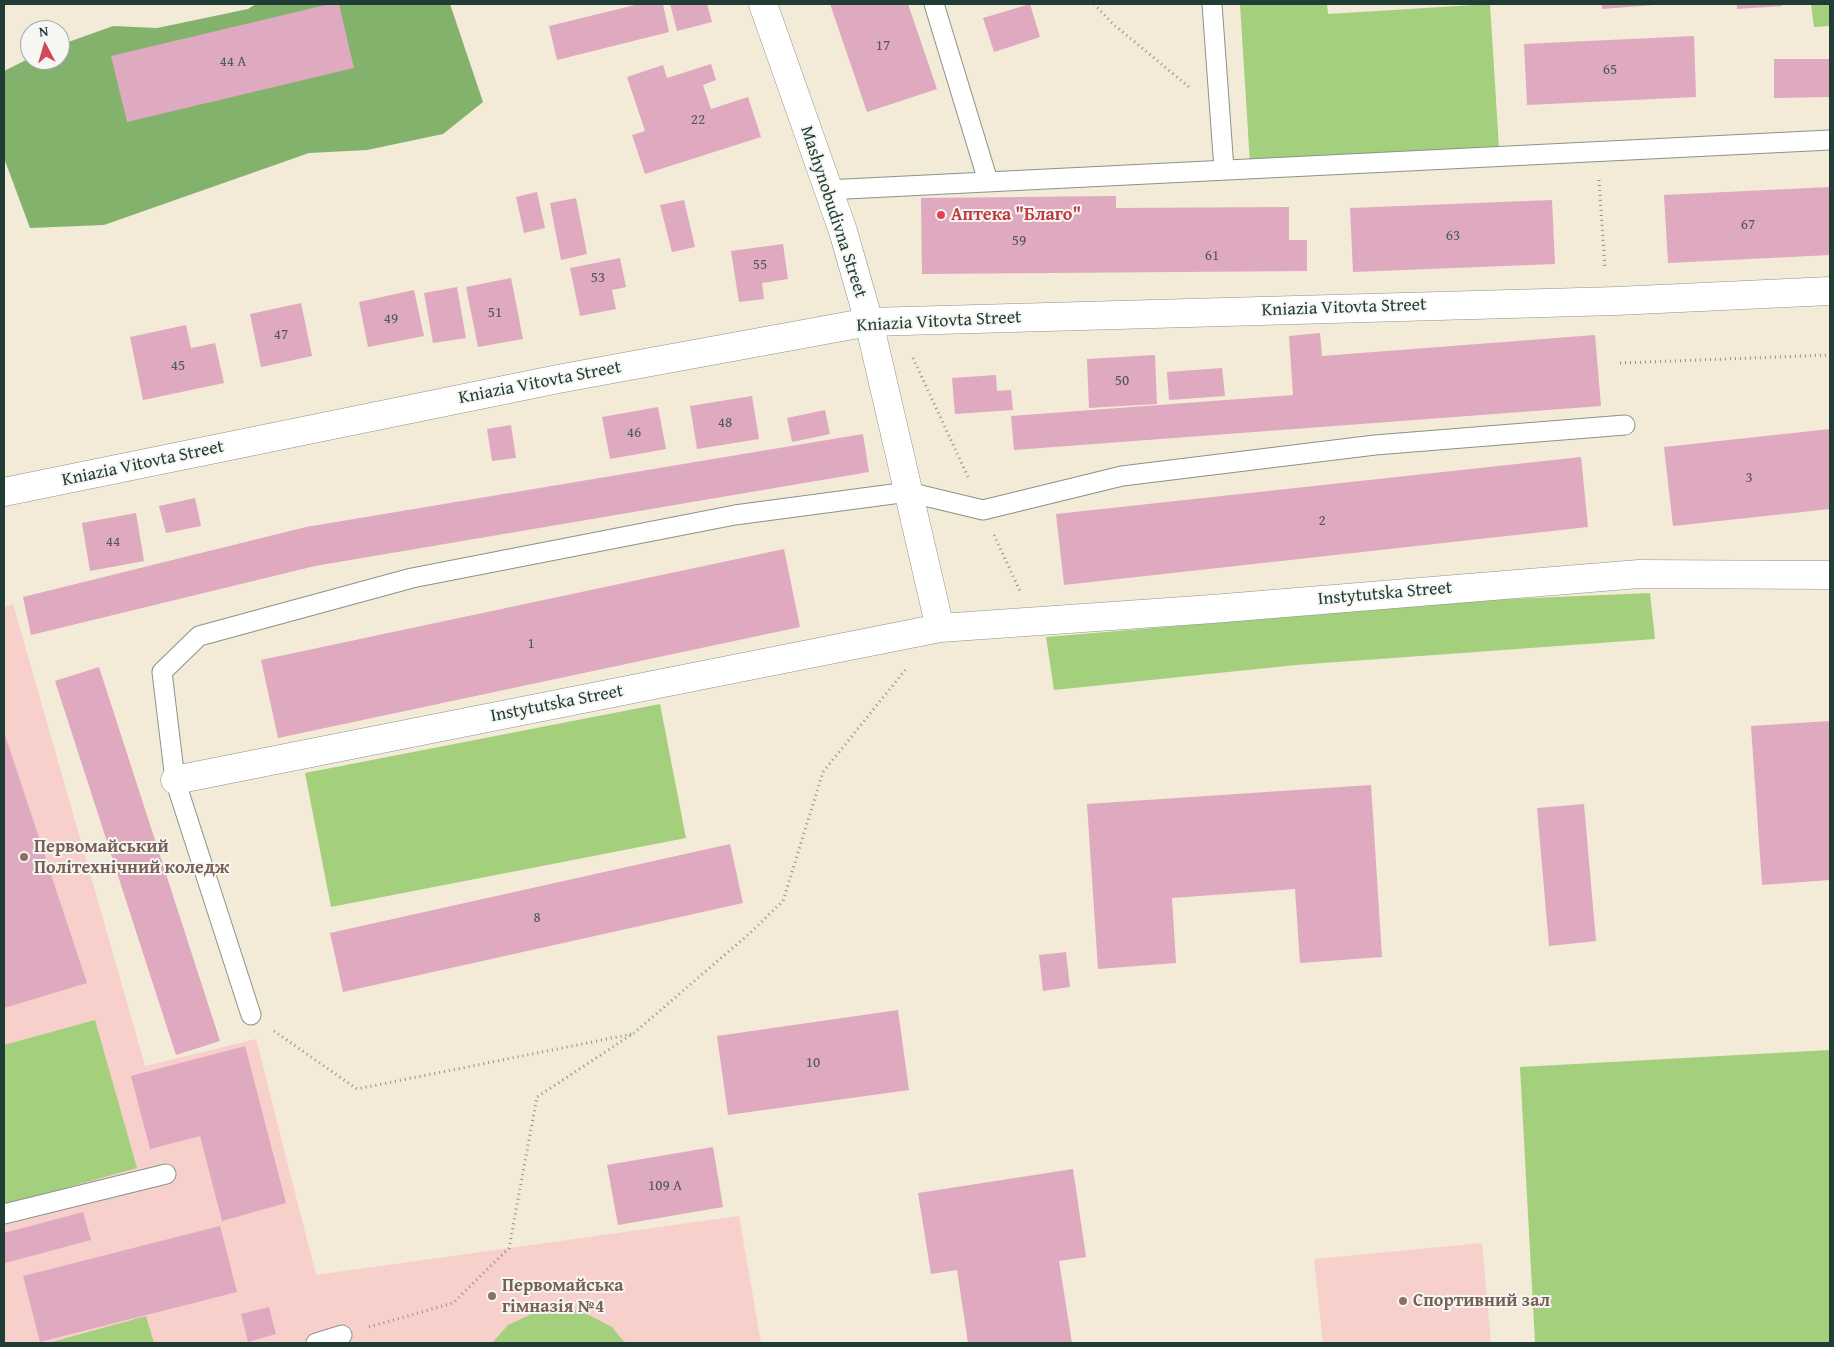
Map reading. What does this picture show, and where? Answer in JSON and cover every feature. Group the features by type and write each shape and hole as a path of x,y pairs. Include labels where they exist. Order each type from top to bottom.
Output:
{"street":[{"name":"Mashynobudivna Street","path":"762,4 826,190 842,230 869,322 940,628"},
{"name":"Kniazia Vitovta Street","path":"4,492 558,379 869,322 1616,300 1830,291"},
{"name":"Instytutska Street","path":"175,780 940,628 1212,609 1639,574 1830,575"}],"lane":[{"path":"934,4 988,181"},
{"path":"1212,4 1224,169"},
{"path":"826,190 1830,140"},
{"path":"251,1015 175,780 162,672 199,636 412,578 735,514 908,492 983,510 1122,476 1375,445 1625,425"},
{"path":"4,1214 166,1174"},
{"path":"316,1343 342,1335"}],"path":[{"path":"1094,4 1113,24 1221,114"},
{"path":"1597,151 1605,272"},
{"path":"1620,363 1830,355"},
{"path":"342,1335 453,1303 509,1248 537,1097 634,1033 750,933 782,901 823,772 940,628"},
{"path":"251,1015 357,1089 634,1033"}],"shaded area":[{"path":"13,604 145,1066 256,1039 316,1275 739,1216 761,1343 4,1343 4,607"},
{"name":"Спортивний зал","path":"1482,1243 1491,1343 1323,1343 1314,1259"}],"green space":[{"path":"256,4 450,4 483,102 443,134 367,150 309,153 104,225 30,228 4,158 4,71 20,63 20,70 70,70 70,41 113,26 157,28 248,9"},
{"path":"1240,4 1327,4 1328,14 1490,4 1499,148 1250,164"},
{"path":"1811,4 1830,4 1830,26 1814,27"},
{"path":"1650,593 1655,639 1296,665 1054,690 1046,637 1487,600"},
{"path":"660,704 686,838 331,907 305,773"},
{"path":"95,1020 137,1168 4,1205 4,1045"},
{"path":"1830,1050 1830,1343 1535,1343 1520,1067"},
{"path":"542,1309 579,1310 612,1327 625,1343 492,1343 508,1325"},
{"path":"146,1316 154,1343 48,1343"}],"building":[{"path":"330,4 339,4 354,68 127,122 111,56"},
{"path":"639,4 663,4 669,32 557,60 549,26"},
{"path":"670,4 707,4 712,22 677,31"},
{"path":"830,4 908,4 937,89 867,112"},
{"path":"1030,4 1040,37 994,52 983,18"},
{"path":"1602,4 1654,4 1654,5 1602,9"},
{"path":"1737,4 1782,4 1782,6 1737,9"},
{"path":"1694,36 1696,97 1527,105 1524,44"},
{"path":"1774,59 1830,59 1830,97 1774,98"},
{"path":"711,64 716,80 703,85 711,109 748,97 761,137 645,174 632,135 645,131 627,77 663,65 667,78"},
{"path":"1830,187 1830,255 1668,263 1664,195"},
{"path":"537,192 545,228 524,233 516,197"},
{"path":"1116,196 1116,208 1289,207 1289,240 1307,240 1307,271 922,274 921,198"},
{"path":"576,198 587,254 561,260 550,203"},
{"path":"684,200 695,247 672,252 660,205"},
{"path":"1552,200 1555,264 1353,272 1350,208"},
{"path":"783,244 788,279 762,283 764,299 739,302 731,251"},
{"path":"620,258 626,287 612,290 616,309 580,316 570,268"},
{"path":"511,278 523,339 478,347 466,287"},
{"path":"457,287 466,338 433,343 424,293"},
{"path":"414,290 424,336 368,347 359,302"},
{"path":"301,303 312,356 261,367 250,314"},
{"path":"186,325 191,348 215,343 224,383 143,400 130,337"},
{"path":"1320,333 1322,356 1595,335 1601,406 1014,450 1011,416 1293,395 1289,336"},
{"path":"1155,355 1157,404 1089,408 1087,359"},
{"path":"1222,368 1225,396 1169,400 1167,372"},
{"path":"996,375 997,391 1011,390 1013,410 955,414 952,378"},
{"path":"752,396 759,439 697,449 690,406"},
{"path":"658,407 666,449 610,459 602,417"},
{"path":"825,410 830,434 792,442 787,418"},
{"path":"511,425 516,458 492,461 487,429"},
{"path":"1830,429 1830,509 1673,526 1664,447"},
{"path":"863,434 869,472 315,566 31,635 23,597 306,527"},
{"path":"1581,457 1588,527 1064,585 1056,514"},
{"path":"195,498 201,526 166,533 159,506"},
{"path":"136,513 144,561 90,571 82,523"},
{"path":"784,549 800,627 278,738 261,660"},
{"path":"99,667 220,1041 176,1055 55,681"},
{"path":"1830,721 1830,880 1762,885 1751,726"},
{"name":"Первомайський Політехнічний коледж","path":"4,732 87,983 4,1008"},
{"path":"1371,785 1382,957 1300,963 1295,889 1172,898 1176,963 1098,969 1087,804"},
{"path":"1584,804 1596,941 1549,946 1537,808"},
{"path":"730,844 743,903 343,992 330,933"},
{"path":"1066,952 1070,987 1043,991 1039,955"},
{"path":"898,1010 909,1090 728,1115 717,1036"},
{"path":"245,1046 286,1203 222,1221 200,1136 150,1149 131,1076"},
{"path":"713,1147 723,1207 618,1225 607,1165"},
{"path":"1073,1169 1086,1257 1059,1261 1072,1343 968,1343 957,1270 931,1274 918,1193"},
{"path":"83,1212 91,1240 5,1263 4,1233"},
{"path":"220,1226 237,1292 40,1342 23,1276"},
{"path":"269,1307 276,1334 248,1342 241,1314"}],"place":[{"name":"Аптека \"Благо\"","path":"941,215"},
{"name":"Первомайський Політехнічний коледж","path":"24,857"},
{"name":"Первомайська гімназія №4","path":"492,1296"},
{"name":"Спортивний зал","path":"1403,1301"}]}
